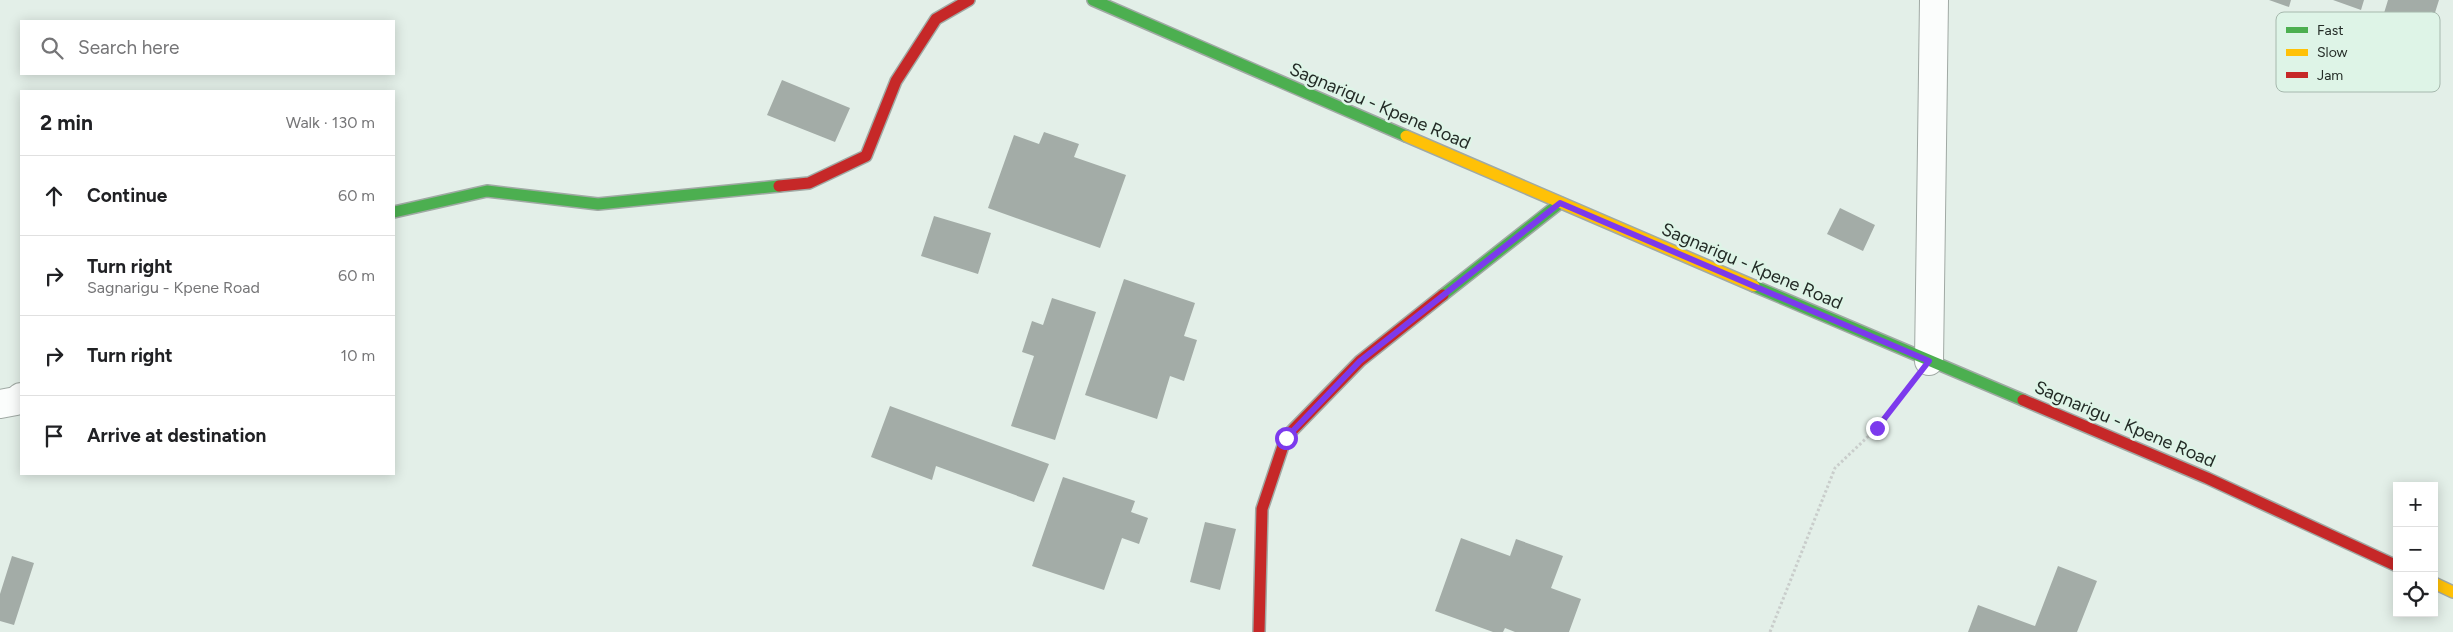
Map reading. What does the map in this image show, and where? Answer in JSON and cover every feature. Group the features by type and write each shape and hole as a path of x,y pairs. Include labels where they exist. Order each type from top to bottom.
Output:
{"street":[{"path":"395,212 487,191 598,204 809,183 866,156 896,81 936,18 969,0"},
{"name":"Sagnarigu - Kpene Road","path":"1093,0 1560,203 2207,478 2393,564"},
{"path":"1929,361 1934,0"},
{"path":"1259,632 1262,509 1286,438 1360,361 1560,203"},
{"path":"0,404 16,401 20,398"},
{"path":"2438,585 2453,592"}],"path":[{"path":"1770,632 1835,468 1877,428 1929,361"}],"building":[{"path":"2269,0 2291,0 2289,7"},
{"path":"2333,0 2364,0 2361,10"},
{"path":"2388,0 2439,0 2435,12 2384,12"},
{"path":"782,80 850,108 835,142 767,115"},
{"path":"1044,132 1079,144 1074,157 1126,175 1100,248 988,208 1014,135 1039,144"},
{"path":"1840,208 1875,225 1863,251 1827,234"},
{"path":"934,216 991,233 978,274 921,256"},
{"path":"1124,279 1195,303 1184,336 1197,340 1184,381 1170,376 1157,419 1085,395"},
{"path":"1052,298 1096,312 1055,440 1011,426 1034,356 1022,352 1032,321 1043,325"},
{"path":"890,406 1049,464 1034,502 936,466 932,480 871,457"},
{"path":"1063,477 1135,501 1131,512 1148,518 1139,544 1122,538 1104,590 1032,566"},
{"path":"1205,522 1236,529 1220,590 1190,582"},
{"path":"1461,538 1510,556 1516,539 1563,556 1551,588 1581,599 1569,632 1515,632 1505,628 1503,632 1493,632 1435,611"},
{"path":"12,556 34,563 14,625 0,621 0,594"},
{"path":"2058,566 2097,581 2077,632 1968,632 1978,605 2035,626"}],"traffic: fast":[{"path":"1093,0 1406,136"},
{"path":"395,212 487,191 598,204 779,186"},
{"path":"1443,295 1560,203"},
{"path":"1754,286 2023,400"}],"traffic: slow":[{"path":"1406,136 1754,286"},
{"path":"2438,585 2453,592"}],"traffic: jam":[{"path":"779,186 809,183 866,156 896,81 936,19 969,0"},
{"path":"1259,632 1262,509 1286,437 1360,361 1443,295"},
{"path":"2023,400 2207,478 2393,564"}],"route":[{"path":"1286,438 1360,361 1560,203 1929,361 1877,428"}]}
